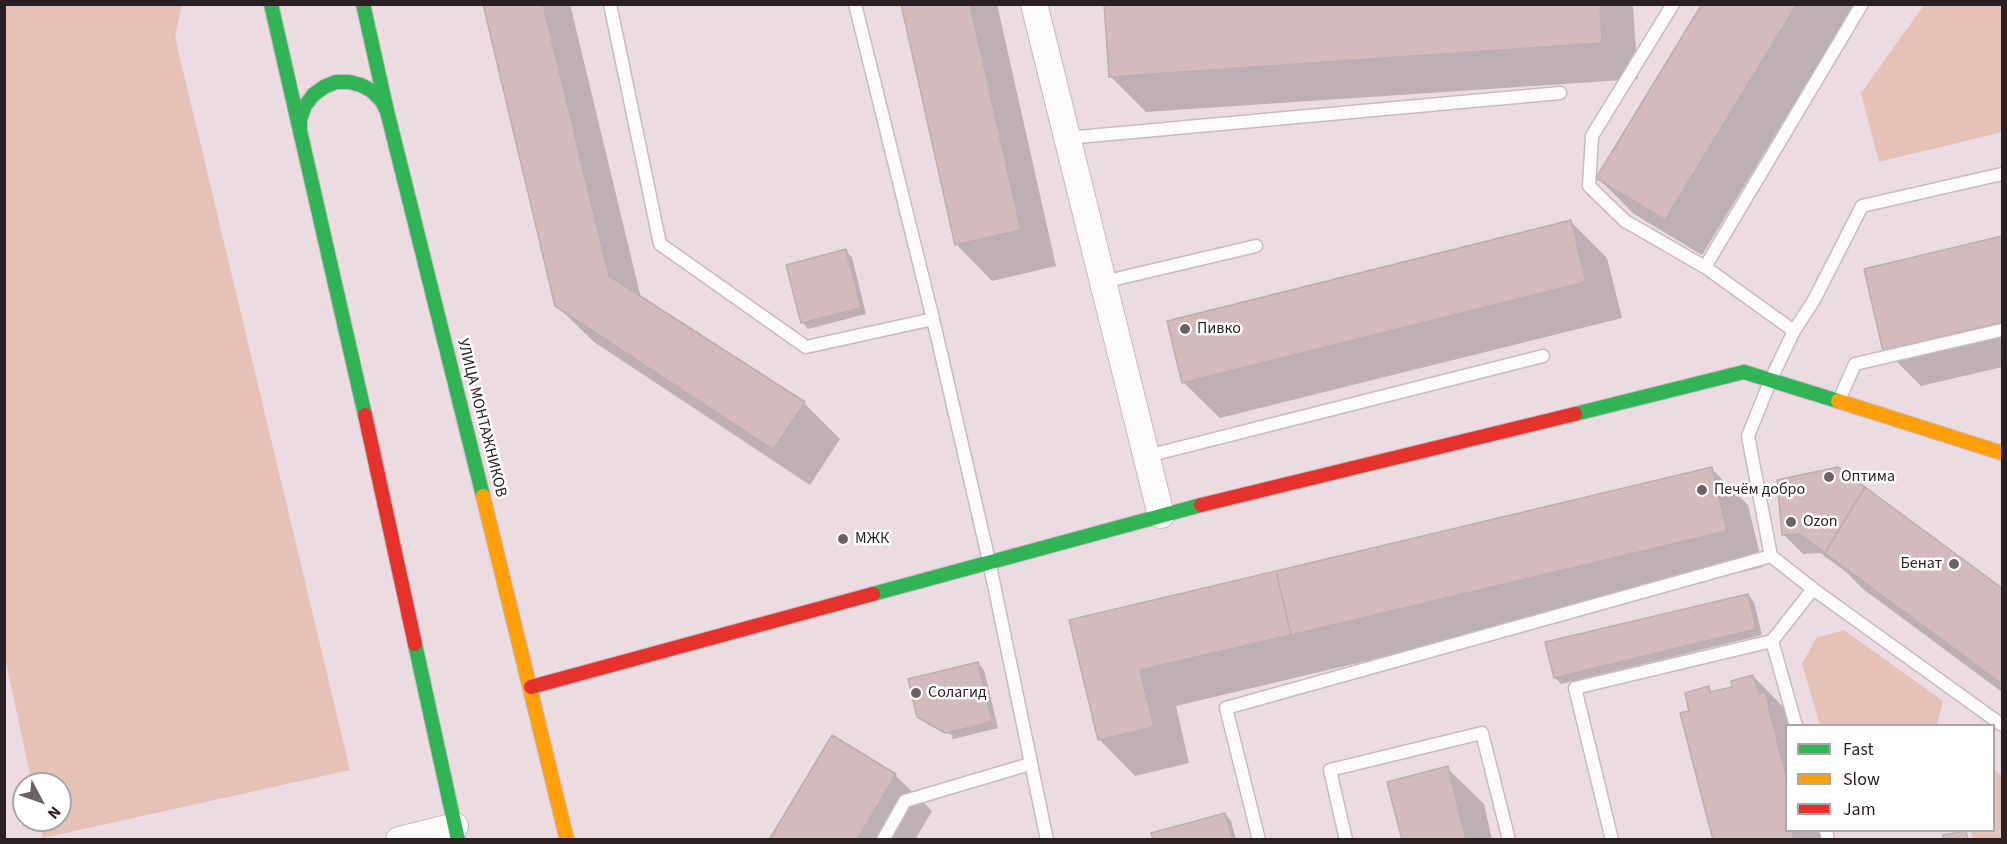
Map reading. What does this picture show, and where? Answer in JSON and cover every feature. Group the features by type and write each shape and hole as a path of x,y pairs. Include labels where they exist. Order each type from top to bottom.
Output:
{"main road":[{"path":"271,4 364,409 456,833"},
{"name":"УЛИЦА МОНТАЖНИКОВ","path":"363,4 387,111 567,840"},
{"path":"300,132 300,119 309,100 324,87 336,82 349,82 372,91 387,111"},
{"path":"531,687 1161,515 1744,372 2002,453"}],"street":[{"path":"1034,4 1161,515"},
{"path":"399,840 456,833"}],"lane":[{"path":"610,4 660,244 806,347 933,319"},
{"path":"855,4 933,319 989,561 1047,840"},
{"path":"1673,4 1592,136 1589,186 1625,221 1705,267 1794,331"},
{"path":"1705,267 1862,4"},
{"path":"1067,138 1560,93"},
{"path":"2002,174 1862,206 1814,300 1794,331 1771,379 1748,436 1771,556 1813,589 2002,724"},
{"path":"1103,282 1256,246"},
{"path":"1838,401 1855,364 2002,330"},
{"path":"1147,456 1543,356"},
{"path":"1259,840 1226,708 1771,556"},
{"path":"1612,840 1575,688 1772,641 1813,589"},
{"path":"1772,641 1795,724"},
{"path":"1346,840 1330,770 1482,733 1509,840"},
{"path":"883,840 905,801 1030,764"}],"shaded area":[{"path":"4,5 182,5 175,37 350,770 72,832 72,772 29,772 4,653"},
{"path":"1924,5 2002,5 2002,132 1879,162 1861,93"},
{"path":"1844,630 1943,701 1937,724 1820,724 1802,664 1816,638"},
{"path":"1995,770 2002,776 2002,839 1973,839 1971,832 1995,832"},
{"path":"42,832 70,832 43,838"}],"building":[{"path":"483,4 543,4 609,276 805,402 773,450 555,306"},
{"path":"901,4 970,4 1021,230 955,245"},
{"path":"1104,4 1600,4 1602,43 1109,77"},
{"path":"1702,4 1797,4 1665,220 1596,178"},
{"path":"1571,220 1586,282 1182,383 1167,321"},
{"path":"2002,236 2002,322 1883,351 1864,269"},
{"path":"846,249 861,308 801,323 786,265"},
{"path":"1712,467 1727,531 1291,635 1276,571"},
{"path":"1838,467 1865,487 1825,553 1799,534 1782,535 1777,480"},
{"path":"1865,487 2002,588 2002,684 1825,553"},
{"path":"1276,571 1291,635 1140,670 1154,727 1098,740 1069,620"},
{"path":"1748,594 1756,629 1554,678 1545,642"},
{"path":"978,662 992,722 945,733 917,717 908,679"},
{"path":"1753,675 1759,694 1765,692 1785,772 1785,832 1792,832 1794,840 1713,840 1680,713 1689,711 1685,693 1709,686 1710,692 1732,687 1731,681"},
{"path":"832,735 896,774 857,840 769,840"},
{"path":"1448,766 1466,840 1402,840 1387,782"},
{"path":"1225,813 1233,840 1153,840 1151,833"},
{"path":"1966,832 1968,840 1944,840 1943,835"}],"traffic: fast":[{"path":"271,4 365,415"},
{"path":"363,4 387,111 483,496"},
{"path":"300,132 300,119 305,106 313,95 336,82 349,82 372,91 387,111"},
{"path":"1575,414 1744,372 1838,401"},
{"path":"873,594 1201,505"},
{"path":"415,644 458,840"}],"traffic: slow":[{"path":"1838,401 2002,453"},
{"path":"483,496 567,840"}],"traffic: jam":[{"path":"1201,505 1575,414"},
{"path":"365,415 415,644"},
{"path":"531,687 873,594"}],"place":[{"name":"Пивко","path":"1185,329"},
{"name":"Оптима","path":"1829,477"},
{"name":"Печём добро","path":"1702,490"},
{"name":"Ozon","path":"1791,522"},
{"name":"МЖК","path":"843,539"},
{"name":"Бенат","path":"1954,564"},
{"name":"Солагид","path":"916,693"}]}
